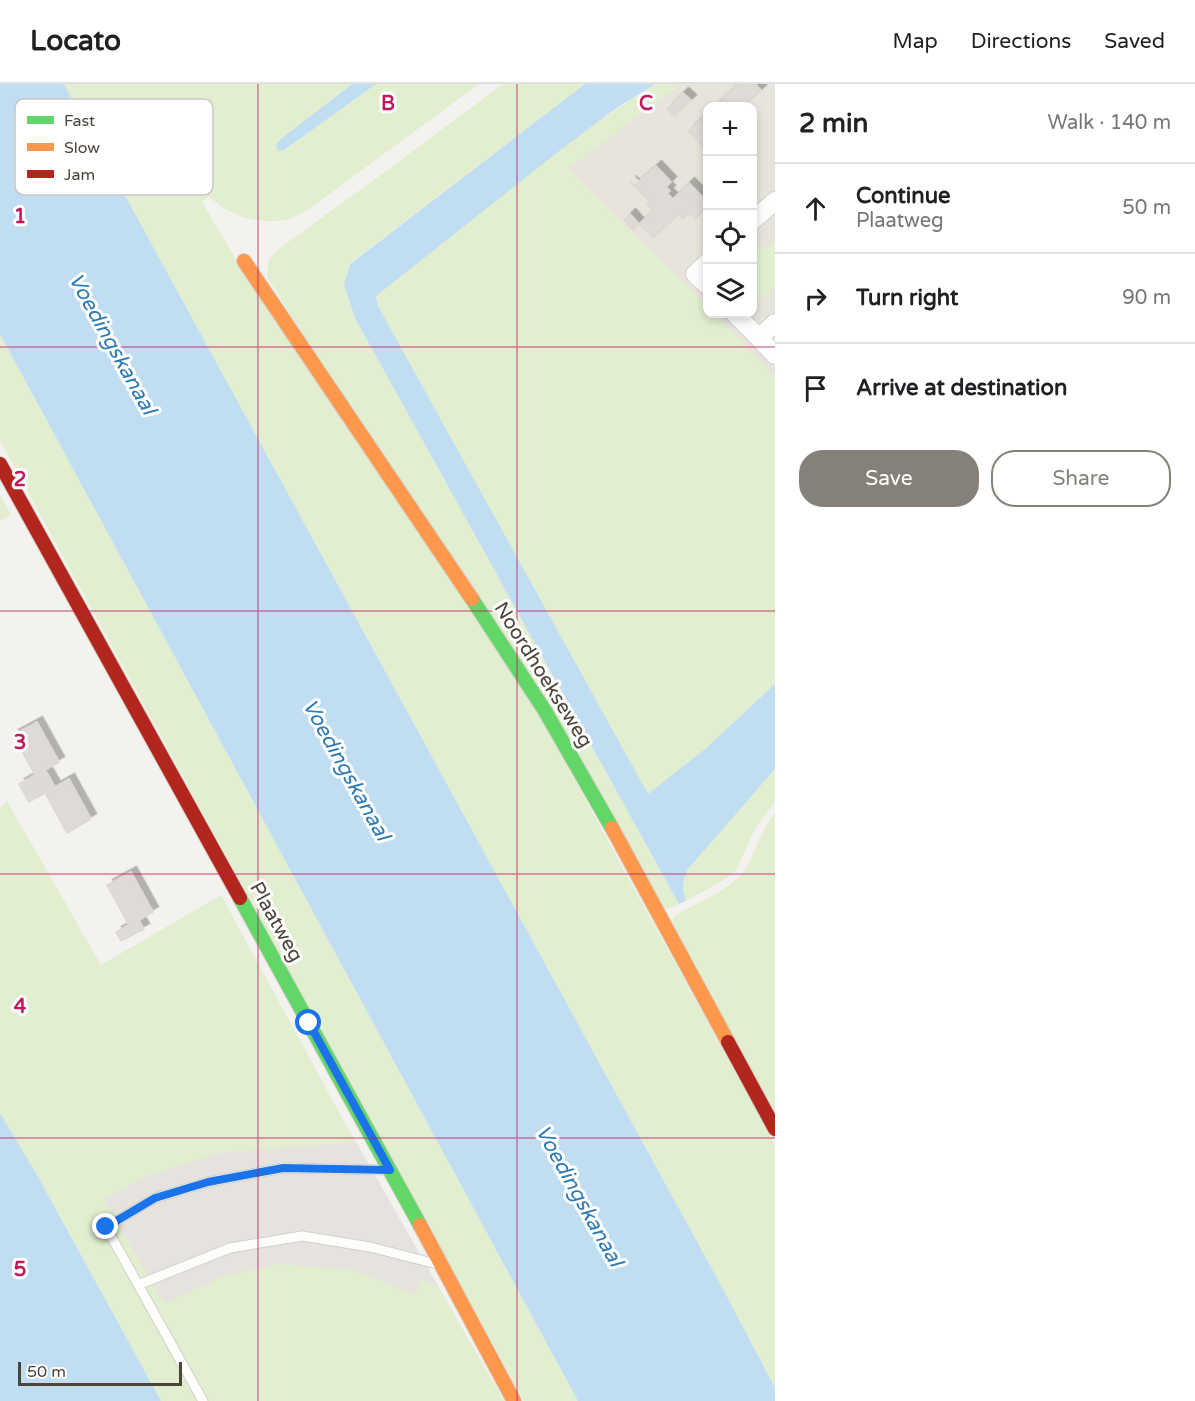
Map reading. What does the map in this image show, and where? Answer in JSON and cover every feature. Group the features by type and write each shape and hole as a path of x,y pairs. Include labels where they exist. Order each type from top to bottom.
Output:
{"street":[{"path":"757,218 775,201"},
{"name":"Noordhoekseweg","path":"244,261 491,627 545,711 603,811 775,1129"},
{"path":"703,267 695,274 703,281"},
{"path":"739,318 775,355"},
{"path":"759,338 775,324"},
{"name":"Plaatweg","path":"0,464 390,1170 514,1401"}],"lane":[{"path":"203,1401 140,1284 106,1227 155,1198 208,1182 283,1168 390,1170"},
{"path":"140,1284 230,1248 302,1236 370,1247 440,1265"}],"shaded area":[{"path":"654,84 775,84 775,410 543,179"},
{"path":"356,1142 438,1286 421,1280 414,1294 355,1271 281,1264 223,1276 164,1304 104,1199 148,1175 220,1153"}],"green space":[{"path":"64,84 352,84 323,106 284,150 376,84 479,84 309,209 293,217 273,221 253,220 233,213 209,196 202,202 246,277 530,699 775,1145 775,1388 125,195 213,195 213,99 72,99"},
{"path":"503,84 585,84 350,263 344,285 355,318 679,904 672,908 664,909 267,277 269,260 277,250"},
{"path":"655,84 680,84 568,169 703,302 703,318 719,318 775,377 775,684 704,750 648,795 378,306 376,295 547,159"},
{"path":"775,241 775,286 757,302 757,243 765,250"},
{"path":"0,334 578,1401 524,1401 0,441"},
{"path":"0,495 11,515 0,521"},
{"path":"775,769 775,802 756,827 736,870 725,879 686,901 683,884 688,869"},
{"path":"7,801 101,965 221,895 346,1125 504,1401 161,1401 36,1173 0,1113 0,808"},
{"path":"775,814 775,1117 671,922 675,915 721,891 737,879"}],"water":[{"name":"Voedingskanaal","path":"0,84 64,84 72,99 15,99 15,195 125,195 724,1291 775,1388 775,1401 578,1401 0,334"},
{"path":"352,84 376,84 284,150 278,151 276,144 281,139"},
{"path":"585,84 655,84 615,109 559,151 376,296 378,306 648,794 704,750 775,684 775,769 688,869 683,884 686,901 679,904 355,318 344,285 350,264"},
{"path":"0,1113 36,1173 161,1401 0,1401"}],"building":[{"path":"738,84 755,84 761,90 748,102 719,102"},
{"path":"683,93 691,100 674,116 667,109"},
{"path":"703,118 703,147 688,131"},
{"path":"656,166 671,182 666,187 670,191 667,193 673,199 689,183 703,198 703,212 695,219 690,213 683,219 678,214 653,238 639,224 653,211 647,204 649,201 630,181 635,185"},
{"path":"630,214 639,224 633,230 624,220"},
{"path":"37,722 59,762 45,770 50,778 24,793 19,784 35,775 13,735"},
{"path":"50,778 55,787 69,779 91,819 67,833 45,793 29,802 24,793"},
{"path":"131,872 153,912 139,920 144,929 121,941 116,932 129,925 107,885"}],"traffic: fast":[{"path":"472,599 545,711 612,828"},
{"path":"240,898 420,1225"}],"traffic: slow":[{"path":"244,261 472,599"},
{"path":"612,828 728,1042"},
{"path":"420,1225 514,1401"}],"traffic: jam":[{"path":"0,464 240,898"},
{"path":"728,1042 775,1129"}],"route":[{"path":"106,1227 155,1198 208,1182 283,1168 390,1170 309,1023"}]}
